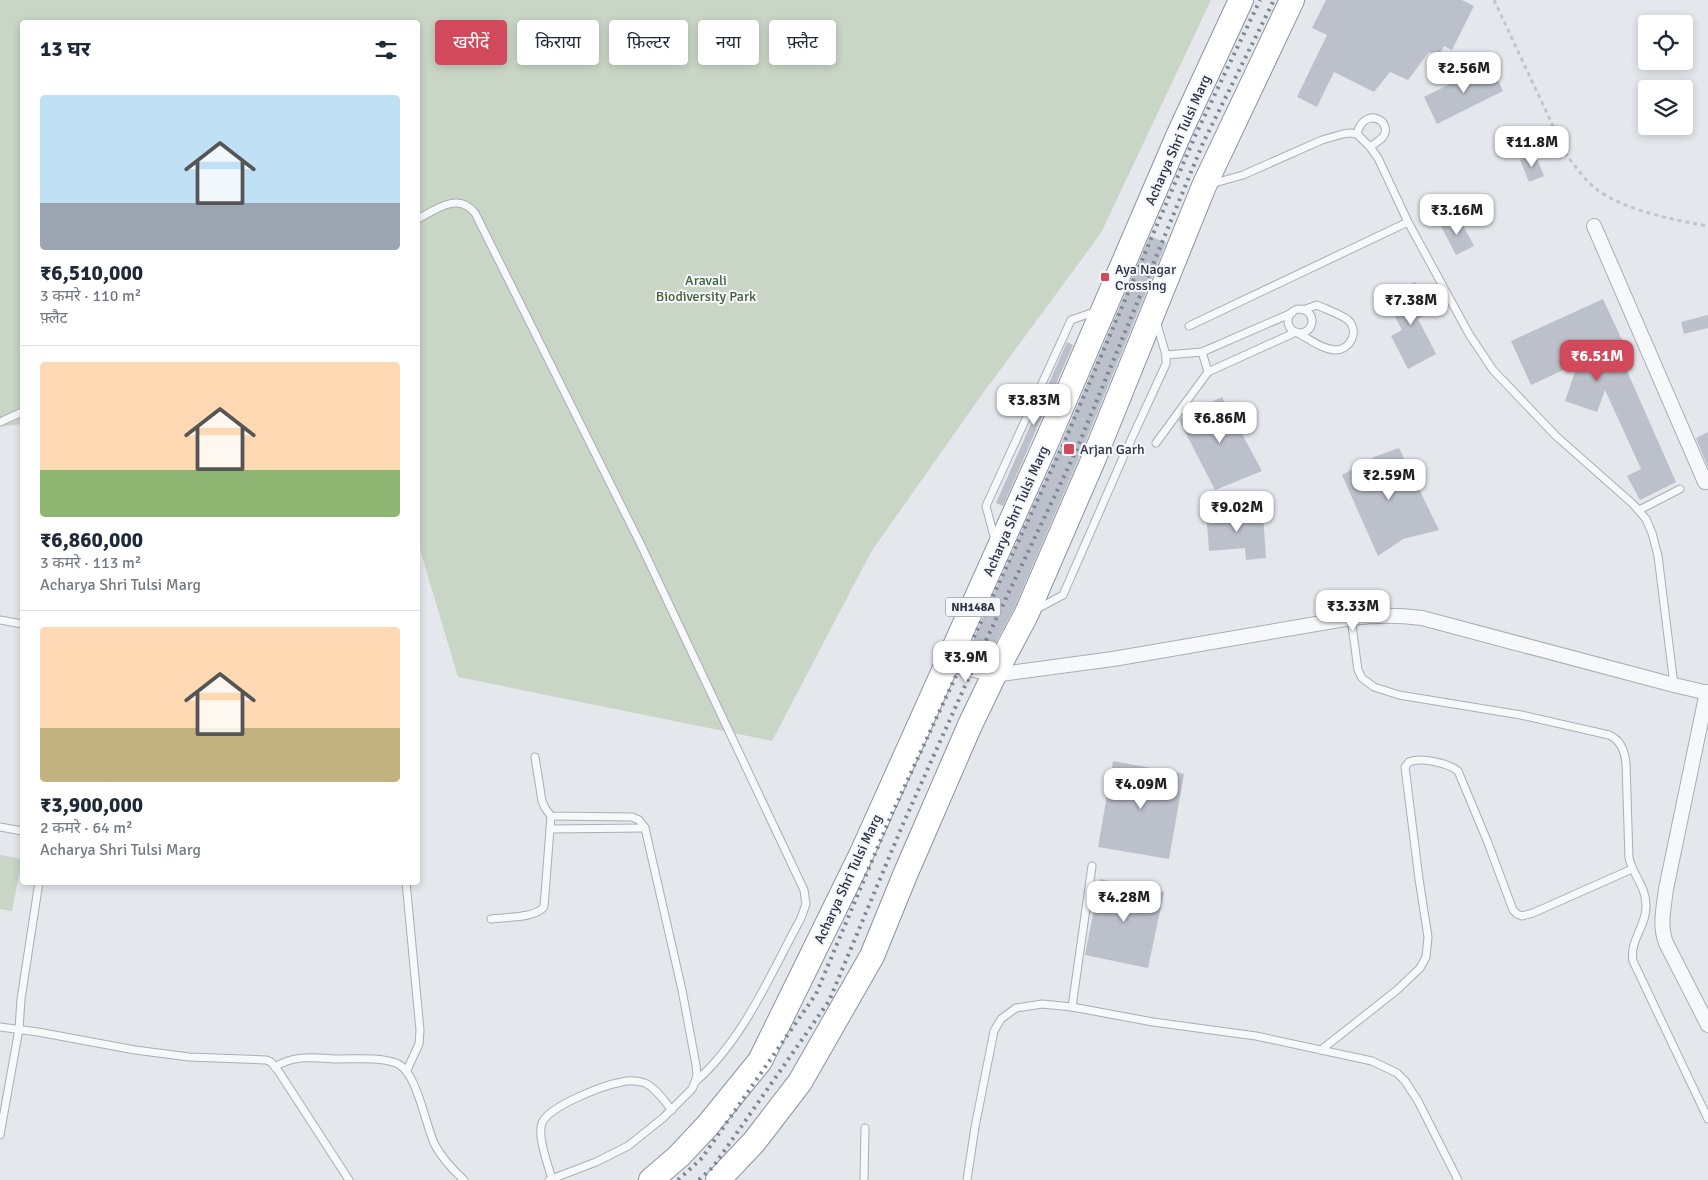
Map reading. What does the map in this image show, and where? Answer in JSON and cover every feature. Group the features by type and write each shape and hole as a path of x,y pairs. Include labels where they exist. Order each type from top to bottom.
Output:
{"highway":[{"name":"Acharya Shri Tulsi Marg","path":"652,1180 679,1156 760,1061 862,853 998,550 1179,134 1240,0"},
{"path":"718,1180 754,1142 800,1082 872,956 962,743 994,675 1026,615 1094,458 1204,186 1292,0"}],"street":[{"path":"1594,226 1707,483"},
{"path":"946,663 994,675 1113,659 1351,618 1381,615 1422,618 1708,693 1666,889 1662,919 1663,936 1666,943 1708,1025"}],"lane":[{"path":"1357,134 1359,126 1366,119 1379,119 1385,127 1385,132 1370,147"},
{"path":"1204,186 1243,175 1322,140 1350,133 1357,134 1370,147 1378,158 1408,222 1469,334 1492,370 1556,436 1640,510 1652,533 1658,556 1674,685"},
{"path":"420,218 452,203 460,202 466,203 475,213 641,545 804,890 806,904 801,918 741,1029 711,1069 695,1082"},
{"path":"1189,326 1408,222"},
{"path":"1166,355 1202,352 1295,310 1303,310 1317,305 1348,320 1354,334 1351,342 1345,347 1336,350 1323,347 1290,327 1288,320 1292,312"},
{"path":"1156,444 1208,372 1296,332 1307,330 1312,321 1309,314 1303,310"},
{"path":"1026,615 1064,595 1125,453 1166,364 1166,355 1154,312"},
{"path":"1202,352 1208,372"},
{"path":"0,422 20,413"},
{"path":"1640,510 1680,489"},
{"path":"1351,618 1358,670 1362,678 1374,687 1399,695 1521,715 1609,735 1614,737 1621,746 1626,758 1629,858 1632,869 1642,885 1646,904 1646,913 1631,954 1634,967 1708,1119"},
{"path":"0,620 20,624"},
{"path":"492,919 533,914 541,911 544,907 551,816 542,802 535,758"},
{"path":"1321,1050 1397,990 1420,968 1426,957 1428,937 1410,817 1405,767 1409,762 1419,760 1448,765 1458,771 1488,843 1510,904 1517,914 1522,916 1534,913 1632,869"},
{"path":"551,816 632,817 638,820 645,828 682,990 697,1074 692,1088 672,1110 649,1130 614,1154 551,1179 542,1144 541,1128 546,1116 559,1107 613,1084 635,1081 653,1088 672,1110"},
{"path":"0,827 20,831"},
{"path":"550,829 645,828"},
{"path":"1072,1007 1092,866"},
{"path":"0,1135 19,1029 39,885"},
{"path":"406,885 420,1030 419,1044 407,1070"},
{"path":"967,1180 994,1031 1000,1019 1007,1013 1022,1006 1042,1004 1256,1036 1372,1060 1386,1066 1401,1077 1418,1101 1458,1180"},
{"path":"0,1027 135,1050 189,1057 220,1059 260,1058 271,1062 349,1180"},
{"path":"275,1067 284,1061 298,1057 382,1060 396,1063 407,1070 412,1080 435,1146 455,1172 464,1180"},
{"path":"864,1180 865,1128"}],"path":[{"path":"1494,0 1567,156 1581,174 1595,188 1627,205 1673,220 1708,226"}],"green space":[{"name":"Aravali Biodiversity Park","path":"0,0 1211,0 1101,233 978,400 871,552 772,741 458,677 420,550 420,20 20,20 20,424 0,427"},
{"path":"0,855 20,859 20,869 12,911 0,909"}],"building":[{"path":"1326,0 1462,0 1474,6 1452,50 1444,46 1440,54 1429,52 1408,80 1390,72 1374,92 1334,72 1317,107 1297,97 1327,35 1312,28"},
{"path":"1490,64 1503,91 1437,124 1424,97"},
{"path":"1535,154 1544,176 1529,182 1520,160"},
{"path":"1458,216 1474,246 1456,255 1441,226"},
{"path":"1150,236 1166,243 1081,453 1014,609 992,650 972,642 1060,446"},
{"path":"1415,282 1431,312 1418,319 1436,354 1408,369 1391,336 1402,330 1389,304 1395,301 1391,294"},
{"path":"1603,299 1623,342 1616,346 1676,482 1640,500 1627,476 1641,469 1605,390 1597,412 1565,401 1578,363 1531,385 1511,341"},
{"path":"1708,315 1708,328 1684,334 1681,322"},
{"path":"1067,342 1073,345 1003,506 996,503"},
{"path":"1222,397 1262,471 1215,490 1179,420 1183,416"},
{"path":"1708,432 1708,467 1696,438"},
{"path":"1399,448 1439,530 1403,539 1378,556 1342,475 1374,457"},
{"path":"1230,509 1234,517 1263,514 1266,558 1246,560 1245,548 1209,551 1206,511"},
{"path":"1113,761 1184,774 1169,859 1098,847"},
{"path":"1100,879 1164,892 1148,968 1085,955"}],"railway":[{"path":"678,1180 702,1158 816,994 890,818 1063,445 1195,136 1260,0"},
{"path":"699,1180 713,1167 829,1001 903,824 978,657 1076,451 1203,143 1274,0"}],"place":[{"name":"Aya Nagar Crossing","path":"1105,277"},
{"name":"Arjan Garh","path":"1069,449"}]}
